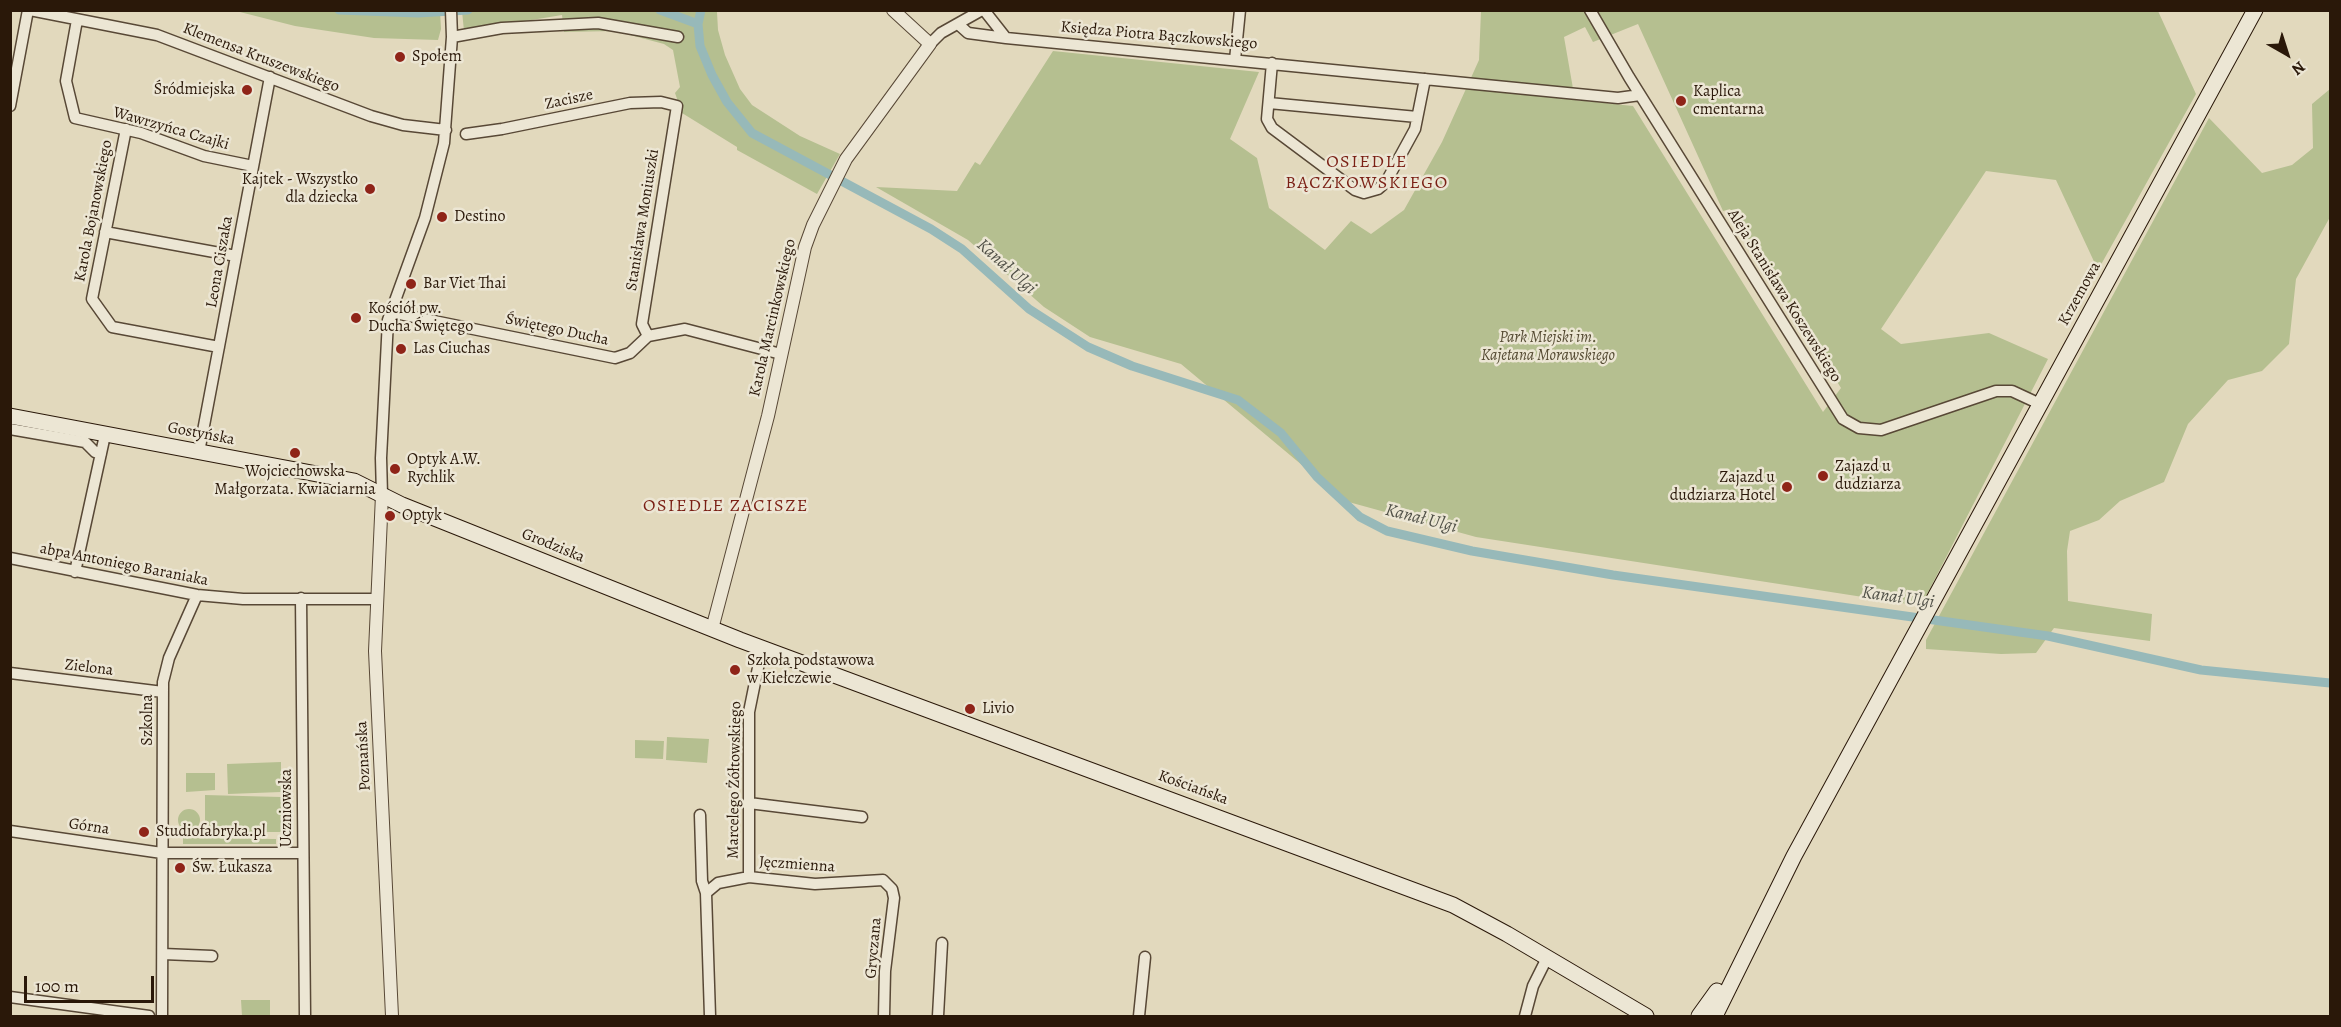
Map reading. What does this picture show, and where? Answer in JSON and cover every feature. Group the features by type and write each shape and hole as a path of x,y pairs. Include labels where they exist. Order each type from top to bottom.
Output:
{"main road":[{"name":"Krzemowa","path":"1794,856 2254,10"},
{"name":"Gostyńska","path":"10,416 345,479 382,495"},
{"name":"Grodziska","path":"382,495 712,629"},
{"name":"Kościańska","path":"712,629 1415,889 1470,913 1646,1016"},
{"path":"1699,1017 1716,994 1762,905 1794,856"},
{"path":"1715,1017 1794,856"}],"street":[{"name":"Klemensa Kruszewskiego","path":"29,10 157,35 383,120 446,130"},
{"path":"10,106 29,10"},
{"path":"382,495 381,458 390,312 430,202 446,130 452,33 451,10"},
{"path":"893,10 930,44 941,33 983,10 1006,38"},
{"path":"1235,60 1240,10"},
{"name":"Aleja Stanisława Koszewskiego","path":"1590,10 1640,95 1836,409 1847,422 1866,430 1881,430 1996,391 2012,391 2040,404"},
{"name":"Wawrzyńca Czajki","path":"77,20 66,81 72,112 80,121 126,129 204,156 253,166"},
{"path":"452,33 598,23 628,26 678,37"},
{"name":"Księdza Piotra Bączkowskiego","path":"958,24 968,33 1006,38 1618,98 1640,95"},
{"name":"Karola Marcinkowskiego","path":"712,629 781,354 804,247 827,194 844,163 930,44"},
{"name":"Księdza Piotra Bączkowskiego","path":"1272,63 1267,119 1272,128 1355,190 1364,193 1378,189 1386,182 1415,129 1425,79"},
{"name":"Leona Ciszaka","path":"200,452 270,77"},
{"name":"Zacisze","path":"466,134 630,103 661,102 677,106"},
{"path":"1269,103 1417,117"},
{"name":"Stanisława Moniuszki","path":"648,336 642,324 677,106"},
{"name":"Karola Bojanowskiego","path":"126,129 93,299 112,327 219,347"},
{"path":"105,232 236,256"},
{"name":"Świętego Ducha","path":"390,312 615,358 630,353 648,336 685,329 781,354"},
{"path":"10,429 85,442 95,452 101,454"},
{"path":"75,572 105,435"},
{"name":"Poznańska","path":"382,495 375,651 392,1017"},
{"name":"abpa Antoniego Baraniaka","path":"10,558 198,595 376,599"},
{"name":"Szkolna","path":"162,1017 163,692 169,658 198,595"},
{"name":"Uczniowska","path":"301,598 305,1017"},
{"name":"Marcelego Żółtowskiego","path":"749,877 749,712 762,648"},
{"name":"Zielona","path":"10,673 163,692"},
{"path":"749,803 862,817"},
{"name":"Marcelego Żółtowskiego","path":"700,815 702,881 706,893 710,1017"},
{"name":"Górna","path":"10,831 162,853"},
{"path":"162,853 303,853"},
{"name":"Jęczmienna","path":"706,893 718,883 749,877 815,884 856,883 877,879 888,884"},
{"name":"Gryczana","path":"884,1017 885,971 894,898 888,884"},
{"path":"938,1017 942,943"},
{"path":"163,954 212,956"},
{"path":"1138,1017 1145,957"},
{"path":"1524,1017 1533,986 1547,957"},
{"path":"10,997 149,1017"}],"green space":[{"path":"236,11 440,11 441,29 438,40 374,38 295,26"},
{"path":"462,11 720,11 717,12 718,30 725,55 740,89 752,105 800,136 840,154 817,194 737,150 737,147 682,113 675,93 680,87 673,50 664,44 615,31 564,32 562,15 464,31"},
{"name":"Park Miejski im. Kajetana Morawskiego","path":"1481,11 2158,11 2196,94 2098,270 2056,180 1986,171 1881,329 1901,344 1989,333 2048,359 1921,606 1476,537 1345,501 1181,364 1090,337 1044,307 968,240 876,187 957,191 975,162 980,165 1053,51 1259,72 1230,139 1257,158 1269,208 1325,250 1351,221 1371,234 1404,210 1442,142 1479,60","holes":["1638,24 1723,211 1730,209 1841,388 1823,412 1633,106 1575,100 1564,37 1585,27 1593,42"]},
{"path":"2330,89 2330,217 2296,279 2289,344 2262,371 2228,380 2188,424 2164,482 2120,501 2099,520 2070,531 2067,551 2068,601 2152,614 2150,641 2054,628 2036,653 2001,654 1926,649 1926,640 2209,118 2262,173 2292,165 2313,148 2312,104"},
{"path":"667,737 709,739 707,763 666,760"},
{"path":"635,740 664,741 663,759 635,758"},
{"path":"281,762 281,792 228,794 227,764"},
{"path":"186,773 215,773 215,790 186,792"},
{"path":"205,795 281,797 281,832 205,832"},
{"path":"189,809 197,812 200,820 197,828 189,831 181,828 178,820 181,812"},
{"path":"183,838 276,839 276,844 183,844"},
{"path":"241,1000 270,1000 270,1016 242,1016"}],"waterway":[{"path":"339,10 418,13 468,10"},
{"path":"660,10 698,24"},
{"name":"Kanał Ulgi","path":"701,10 698,24 700,46 712,75 727,102 752,133 931,229 962,249 1029,309 1088,347 1132,366 1238,400 1281,433 1317,477 1360,517 1387,531 1472,551 1613,575 2048,636 2201,670 2330,683"}],"place":[{"name":"Społem","path":"400,57"},
{"name":"Śródmiejska","path":"247,90"},
{"name":"Kaplica cmentarna","path":"1681,101"},
{"name":"Kajtek - Wszystko dla dziecka","path":"370,189"},
{"name":"Destino","path":"442,217"},
{"name":"Bar Viet Thai","path":"411,284"},
{"name":"Kościół pw. Ducha Świętego","path":"356,318"},
{"name":"Las Ciuchas","path":"401,349"},
{"name":"Wojciechowska Małgorzata. Kwiaciarnia","path":"295,453"},
{"name":"Optyk A.W. Rychlik","path":"395,469"},
{"name":"Zajazd u dudziarza","path":"1823,476"},
{"name":"Zajazd u dudziarza Hotel","path":"1787,487"},
{"name":"Optyk","path":"390,516"},
{"name":"Szkoła podstawowa w Kiełczewie","path":"735,670"},
{"name":"Livio","path":"970,709"},
{"name":"Studiofabryka.pl","path":"144,832"},
{"name":"Św. Łukasza","path":"180,868"}],"district":[{"name":"OSIEDLE BĄCZKOWSKIEGO","path":"1367,174"},
{"name":"OSIEDLE ZACISZE","path":"726,507"}]}
